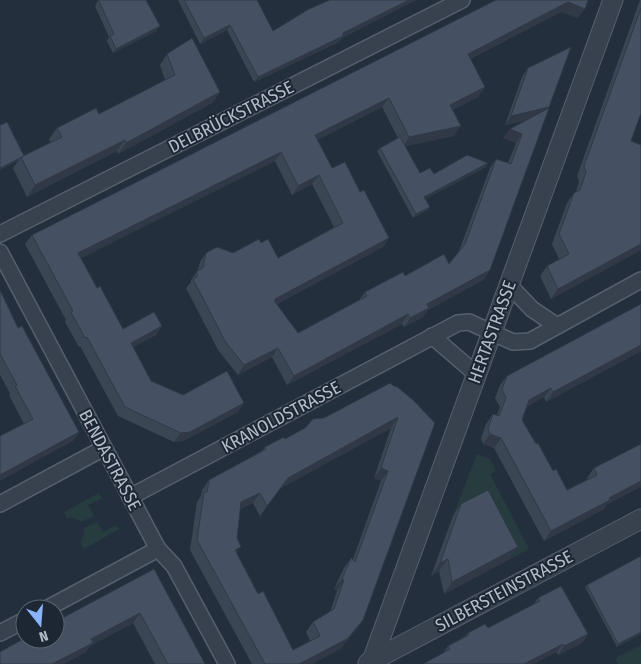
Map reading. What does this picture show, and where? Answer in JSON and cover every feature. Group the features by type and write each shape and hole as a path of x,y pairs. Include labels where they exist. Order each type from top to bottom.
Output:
{"street":[{"name":"DELBRÜCKSTRASSE","path":"0,234 462,0"},
{"name":"HERTASTRASSE","path":"370,663 613,0"},
{"name":"BENDASTRASSE","path":"0,252 158,549 174,566 227,664"},
{"name":"KRANOLDSTRASSE","path":"130,497 432,336 464,322 513,342 530,341 641,280"},
{"path":"509,285 532,309 557,326"},
{"path":"432,336 476,374"},
{"path":"0,504 104,448"},
{"name":"SILBERSTEINSTRASSE","path":"370,663 641,519"},
{"path":"65,599 158,549"},
{"path":"0,633 15,625"}],"green space":[{"path":"477,454 490,459 496,471 490,474 529,549 510,559 479,502 453,516"},
{"path":"99,493 102,498 88,505 94,516 81,522 75,518 67,518 64,512"},
{"path":"97,522 103,532 116,525 119,529 84,549 80,542 84,535 84,528"},
{"path":"641,645 641,664 618,664 615,658"}],"building":[{"path":"99,0 146,0 160,26 116,49 110,36 114,34"},
{"path":"184,0 257,0 273,31 309,9 330,0 409,0 343,33 343,36 258,77 230,25 204,38"},
{"path":"496,0 588,0 585,9 568,2 468,54 485,87 450,105 461,126 409,137 389,98 315,135 332,168 345,162 360,192 364,190 389,238 275,299 275,302 298,333 367,296 365,292 403,272 405,276 444,254 449,264 465,244 496,159 511,164 522,134 510,129 549,108 490,270 427,304 429,308 410,318 408,314 294,376 278,348 244,365 225,341 193,279 197,277 197,271 203,268 206,253 217,247 233,253 259,239 261,243 268,239 278,258 343,223 319,175 298,186 281,152 78,253 97,288 100,286 123,329 154,312 162,326 131,343 151,381 183,395 227,371 244,403 190,432 181,433 125,407 87,337 85,338 71,312 73,311 32,235"},
{"path":"641,8 641,113 631,141 641,145 641,244 558,289 547,266 569,254 559,234 574,193 580,190 586,172 584,166"},
{"path":"192,38 220,92 126,143 125,140 35,185 21,157 62,137 57,128 96,108 99,114 175,75 167,54"},
{"path":"571,47 549,107 511,116 528,68"},
{"path":"7,122 24,156 0,168 0,124"},
{"path":"400,137 420,173 430,168 434,174 467,155 488,163 424,197 430,207 416,214 380,148"},
{"path":"0,290 18,328 22,326 79,432 0,475 0,436 33,419 0,354"},
{"path":"641,304 641,345 553,392 551,388 529,400 522,420 536,444 538,443 553,471 556,469 567,490 597,475 594,468 641,444 641,481 609,498 610,500 551,531 501,438 490,434 488,429 493,414 499,416 506,398 502,389 507,376"},
{"path":"390,383 413,400 435,423 363,620 347,639 299,664 265,664 197,540 204,492 207,492 209,480 266,449 265,447 305,428 313,419 324,418","holes":["398,417 381,468 388,471 355,562 351,558 342,579 344,580 334,609 313,622 320,636 293,650 263,591 258,594 235,550 241,547 237,538 241,502 260,493 267,506 288,478"]},
{"path":"488,490 518,547 452,582 448,559 440,563 461,504"},
{"path":"641,556 641,632 618,644 587,585"},
{"path":"154,569 205,664 168,664 140,613 91,639 93,643 52,664 0,664 0,652 15,644 15,649 65,649 65,617"},
{"path":"561,586 588,634 564,646 563,644 524,664 423,664 450,649 448,646 469,635 468,633 485,624 488,628 540,601 538,598"}]}
